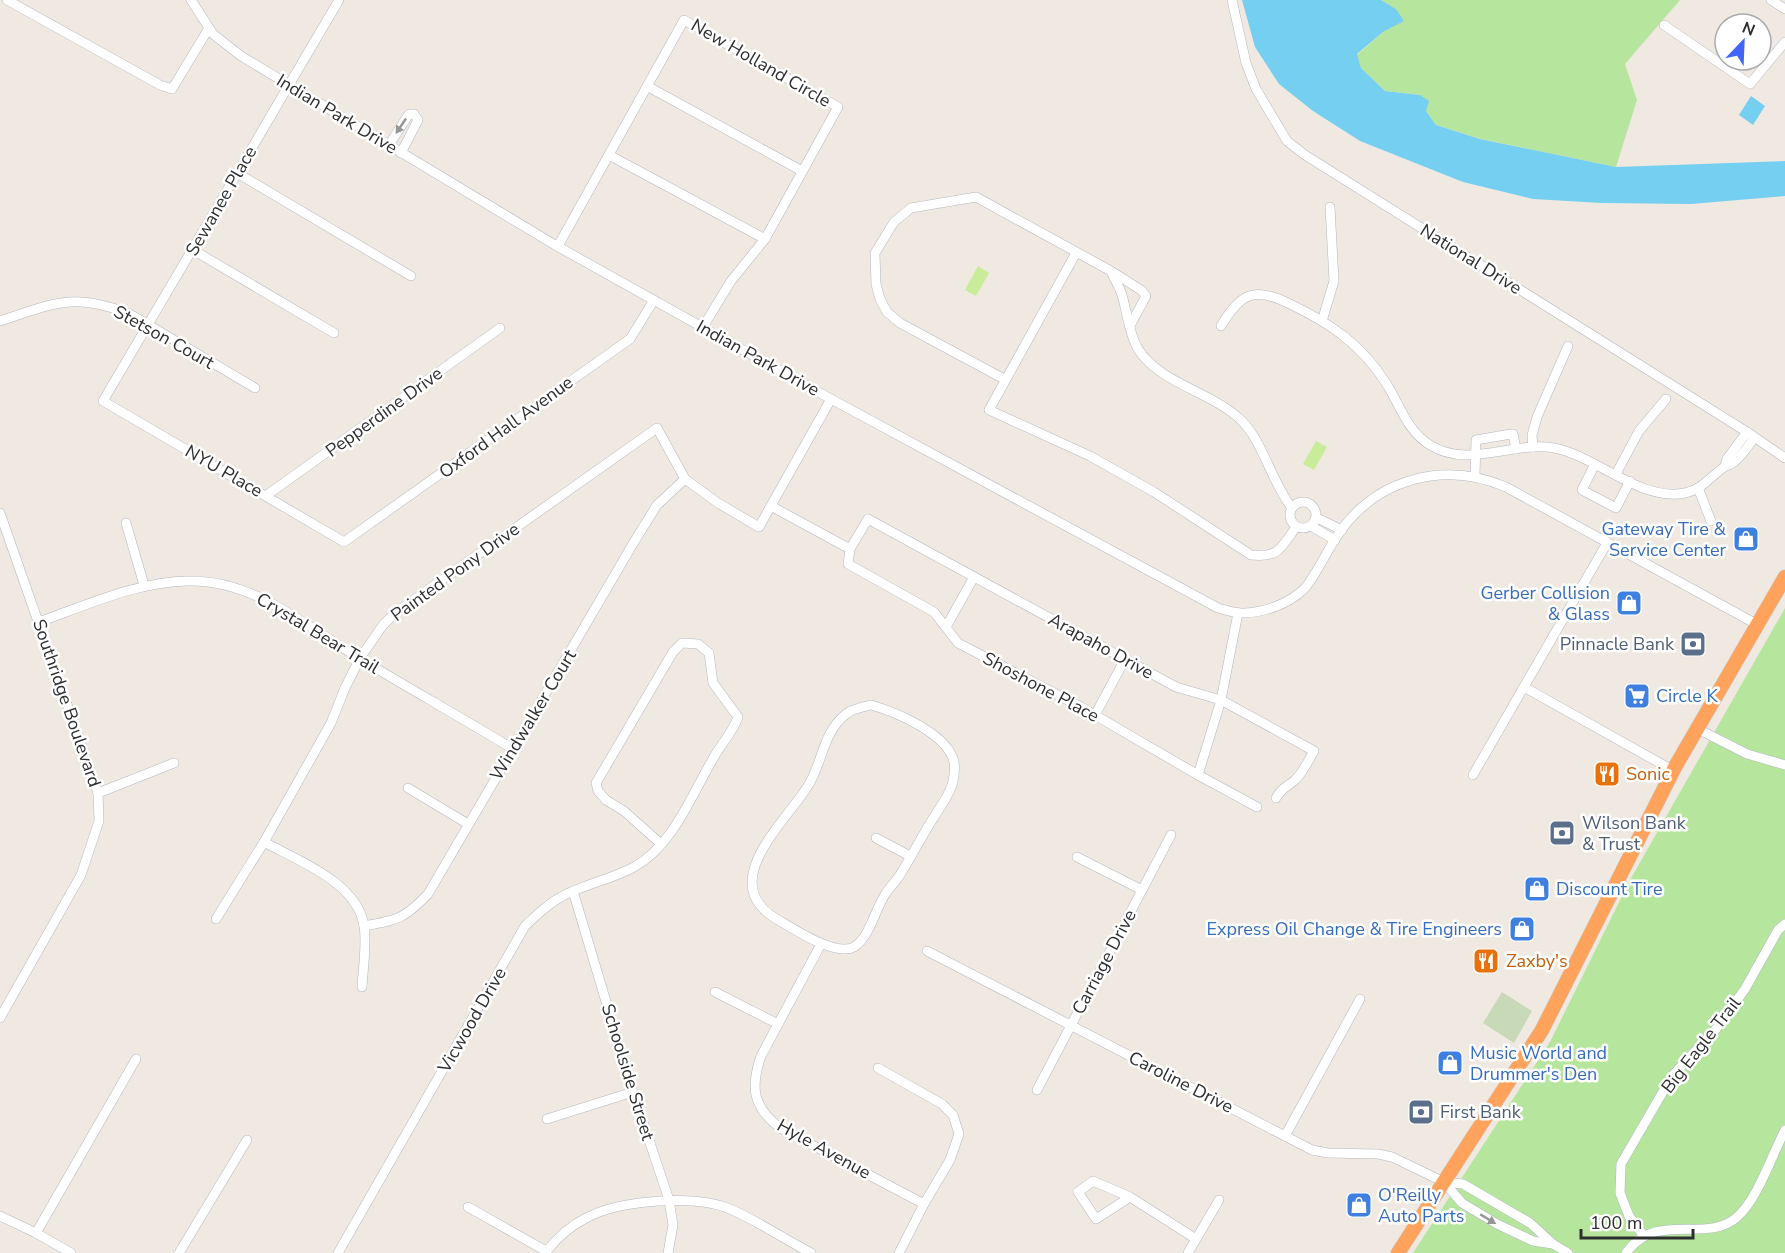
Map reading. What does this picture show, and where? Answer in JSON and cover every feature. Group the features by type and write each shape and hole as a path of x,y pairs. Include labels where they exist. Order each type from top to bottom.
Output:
{"highway":[{"path":"1398,1253 1542,1030 1674,771 1785,577"}],"street":[{"path":"7,0 160,85 172,89 209,28"},
{"name":"Indian Park Drive","path":"191,0 213,34 241,56 558,246 831,399 1218,608 1238,612 1274,608 1304,590 1354,513 1393,486 1441,475 1475,476 1506,487 1758,625"},
{"name":"Sewanee Place","path":"103,401 339,0"},
{"name":"National Drive","path":"1232,0 1246,63 1256,89 1287,141 1315,161 1785,458"},
{"path":"1771,0 1785,9"},
{"name":"New Holland Circle","path":"558,246 684,20 722,40 838,107 765,239 731,281 703,327"},
{"path":"1664,25 1750,84 1785,42"},
{"path":"647,86 802,171"},
{"path":"388,145 409,114 414,114 418,120 401,153"},
{"path":"609,155 765,239"},
{"path":"237,173 411,276"},
{"path":"1004,380 900,323 887,312 880,299 875,266 876,253 894,222 911,208 976,197 1111,271 1141,290 1146,296 1131,326"},
{"path":"1322,321 1334,281 1330,207"},
{"path":"193,250 334,333"},
{"path":"1076,253 989,410 1090,456 1154,492 1251,555 1264,556 1279,551 1296,527"},
{"path":"1111,271 1120,291 1137,347 1154,368 1207,396 1243,422 1262,451 1283,497 1292,508"},
{"path":"1221,327 1231,309 1246,296 1258,294 1280,299 1322,321 1355,344 1385,382 1414,433 1431,446 1448,454 1476,454 1533,447 1557,448 1654,492 1674,495 1687,493 1708,482 1751,435"},
{"name":"Stetson Court","path":"0,321 56,303 75,300 109,306 130,314 255,388"},
{"name":"Oxford Hall Avenue","path":"344,542 630,339 654,300"},
{"name":"Pepperdine Drive","path":"267,495 500,328"},
{"path":"1533,447 1532,435 1537,417 1568,346"},
{"path":"685,479 718,503 759,526 831,399"},
{"path":"1616,474 1639,431 1666,399"},
{"name":"NYU Place","path":"103,401 344,542"},
{"name":"Painted Pony Drive","path":"216,919 264,842 331,723 360,658 383,625 395,614 657,428 685,479"},
{"path":"1475,476 1476,440 1513,434 1516,449"},
{"path":"1595,464 1582,490 1616,508 1630,481"},
{"name":"Windwalker Court","path":"364,926 389,922 408,914 428,894 634,542 657,506 685,479"},
{"path":"1698,488 1712,521"},
{"path":"1317,518 1311,526 1304,529 1296,527 1290,518 1295,504 1305,502 1314,507 1317,518 1342,530"},
{"path":"771,506 850,549"},
{"name":"Southridge Boulevard","path":"0,513 98,793 99,821 81,876 0,1018"},
{"name":"Arapaho Drive","path":"850,549 868,519 1176,687 1221,700 1314,751 1302,771 1293,781 1282,787 1276,798"},
{"path":"126,523 144,585"},
{"path":"1311,526 1335,540"},
{"path":"1473,775 1607,543"},
{"name":"Shoshone Place","path":"850,549 848,564 934,612 958,643 1095,715 1257,807"},
{"path":"946,627 974,577"},
{"name":"Crystal Bear Trail","path":"39,622 144,585 188,581 218,582 248,591 269,601 360,658 513,748"},
{"path":"1198,775 1221,700 1238,612"},
{"name":"Vicwood Drive","path":"338,1253 525,926 545,906 573,891 609,880 648,859 661,844 675,825 715,755 734,728 738,717 713,683 709,653 698,644 682,643 673,652 596,783 598,791 606,800 624,811 661,844"},
{"path":"1095,715 1125,659"},
{"path":"1524,687 1674,771"},
{"path":"871,705 891,711 925,730 947,746 954,763 953,783 910,856 885,894 864,937 855,947 842,950 821,944 760,907 753,895 752,874 764,846 806,789 816,769 828,734 847,713 871,705"},
{"path":"1698,729 1748,754 1784,764"},
{"path":"98,793 174,763"},
{"path":"408,788 468,824"},
{"name":"Carriage Drive","path":"1037,1090 1171,835"},
{"path":"876,838 910,856"},
{"path":"264,842 338,884 356,902 364,926 362,987"},
{"path":"1077,856 1142,890"},
{"name":"Schoolside Street","path":"573,891 633,1092 669,1200 673,1225 668,1253"},
{"name":"Big Eagle Trail","path":"1643,1235 1629,1216 1620,1193 1621,1164 1672,1076 1716,1029 1744,989 1778,930 1785,924"},
{"name":"Hyle Avenue","path":"821,944 761,1056 754,1088 758,1104 767,1117 780,1128 924,1204"},
{"name":"Caroline Drive","path":"927,951 1312,1150 1392,1157 1444,1182"},
{"path":"715,992 778,1024"},
{"path":"1286,1136 1360,999"},
{"path":"36,1233 136,1059"},
{"path":"878,1068 942,1104 953,1115 959,1134 950,1160 899,1253"},
{"path":"547,1119 633,1092"},
{"path":"1626,1253 1643,1235 1677,1228 1706,1229 1733,1220 1748,1206 1785,1130"},
{"path":"179,1253 247,1140"},
{"path":"1130,1197 1096,1219 1078,1192 1093,1181 1130,1197 1196,1239"},
{"path":"1444,1182 1462,1203 1497,1224 1533,1241 1553,1244"},
{"path":"1444,1182 1463,1184 1530,1223 1553,1244 1568,1253"},
{"path":"468,1207 545,1252 562,1234 587,1217 615,1207 669,1200 701,1201 729,1209 811,1253"},
{"path":"1188,1253 1219,1200"},
{"path":"0,1216 71,1253"}],"green space":[{"path":"1381,0 1680,0 1625,64 1637,100 1616,167 1481,139 1436,125 1426,111 1420,95 1385,91 1361,68 1357,55 1383,32 1403,21 1396,9"},
{"path":"978,266 989,273 976,296 965,290"},
{"path":"1316,441 1327,447 1314,470 1303,464"},
{"path":"1785,608 1785,1253 1413,1253 1550,1042 1630,880"},
{"path":"1502,992 1532,1011 1514,1043 1483,1023"}],"water":[{"path":"1242,0 1381,0 1396,9 1404,21 1383,32 1357,54 1361,68 1385,91 1420,95 1429,101 1426,111 1436,125 1480,139 1616,167 1785,161 1785,196 1691,204 1602,203 1533,199 1463,182 1360,141 1313,111 1279,84 1255,47"},
{"path":"1751,96 1765,106 1753,125 1739,115"}],"place":[{"name":"Gateway Tire & Service Center","path":"1746,539"},
{"name":"Gerber Collision & Glass","path":"1629,603"},
{"name":"Pinnacle Bank","path":"1693,644"},
{"name":"Circle K","path":"1637,696"},
{"name":"Sonic","path":"1607,774"},
{"name":"Wilson Bank & Trust","path":"1562,833"},
{"name":"Discount Tire","path":"1537,889"},
{"name":"Express Oil Change & Tire Engineers","path":"1522,929"},
{"name":"Zaxby's","path":"1486,961"},
{"name":"Music World and Drummer's Den","path":"1450,1063"},
{"name":"First Bank","path":"1421,1112"},
{"name":"O'Reilly Auto Parts","path":"1359,1205"}]}
